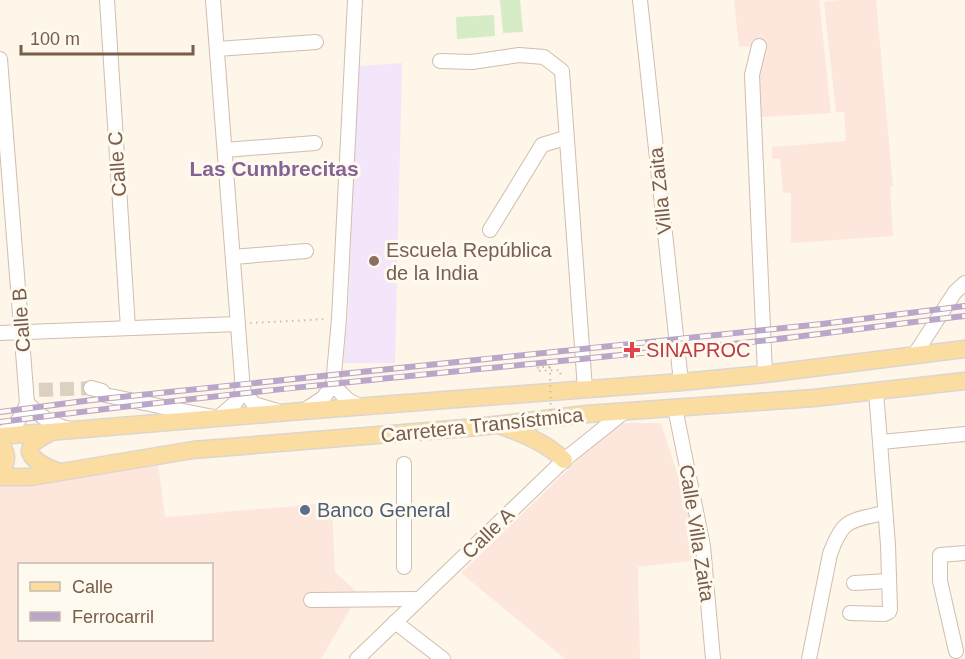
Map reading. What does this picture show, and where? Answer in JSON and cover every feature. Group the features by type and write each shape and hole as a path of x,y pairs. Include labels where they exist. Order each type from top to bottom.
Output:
{"main road":[{"name":"Carretera Transístmica","path":"0,435 52,433 681,382 965,349"},
{"name":"Carretera Transístmica","path":"0,474 31,477 193,450 876,391 965,381"},
{"path":"499,424 534,439 564,460"},
{"path":"52,433 35,440 31,447 31,456 39,464 59,472"},
{"path":"0,444 6,455 0,474"}],"street":[{"name":"Calle C","path":"107,0 128,328"},
{"path":"213,0 243,391 254,404 280,413"},
{"path":"302,411 317,404 333,385 339,319 355,0"},
{"name":"Villa Zaita","path":"640,0 681,382"},
{"path":"217,49 316,42"},
{"path":"759,46 753,75 765,374"},
{"path":"440,61 472,62 519,55 544,57 562,71 565,138 585,389"},
{"name":"Calle B","path":"0,59 22,332 31,394"},
{"path":"490,230 542,145 565,138"},
{"path":"225,150 315,143"},
{"path":"233,257 306,251"},
{"path":"915,354 955,292 965,283"},
{"path":"0,333 238,324"},
{"path":"333,385 348,400 361,407"},
{"path":"91,388 102,390 105,394 218,418 235,403 243,391"},
{"path":"850,613 887,614 890,609 888,545 876,391"},
{"path":"31,394 40,416 57,426 75,430"},
{"path":"0,435 15,424 23,414 31,394"},
{"name":"Calle Villa Zaita","path":"675,408 703,546 713,659"},
{"name":"Calle A","path":"357,659 564,460 624,412"},
{"path":"881,442 965,434"},
{"path":"404,464 404,567"},
{"path":"809,659 830,554 836,538 843,525 884,513"},
{"path":"956,651 940,580 940,555 965,553"},
{"path":"854,583 889,581"},
{"path":"311,600 419,599"},
{"path":"395,622 443,659"}],"path":[{"path":"238,324 339,319"},
{"path":"550,425 550,367 537,367 537,371 561,370"}],"shaded area":[{"path":"734,0 819,0 831,113 760,117 758,73 766,45 739,47"},
{"path":"876,0 893,186 890,187 893,236 791,243 791,193 783,193 780,159 772,159 772,147 846,141 844,112 836,112 824,2"},
{"name":"Escuela República de la India","path":"402,63 395,363 343,363 348,316 358,66"},
{"path":"616,423 661,423 692,520 698,560 638,567 640,659 565,659 461,573"},
{"path":"158,463 165,517 332,503 335,572 359,594 321,659 0,659 0,474"}],"green space":[{"path":"500,0 520,0 523,32 503,33"},
{"path":"494,15 495,36 457,39 456,17"}],"tunnel":[{"path":"39,390 91,388"}],"railway":[{"path":"0,412 92,400 822,324 965,306"},
{"path":"0,422 271,390 753,342 965,316"}],"place":[{"name":"Escuela República de la India","path":"374,261"},
{"name":"SINAPROC","path":"632,350"},
{"name":"Banco General","path":"305,510"}],"district":[{"name":"Las Cumbrecitas","path":"274,169"}]}
